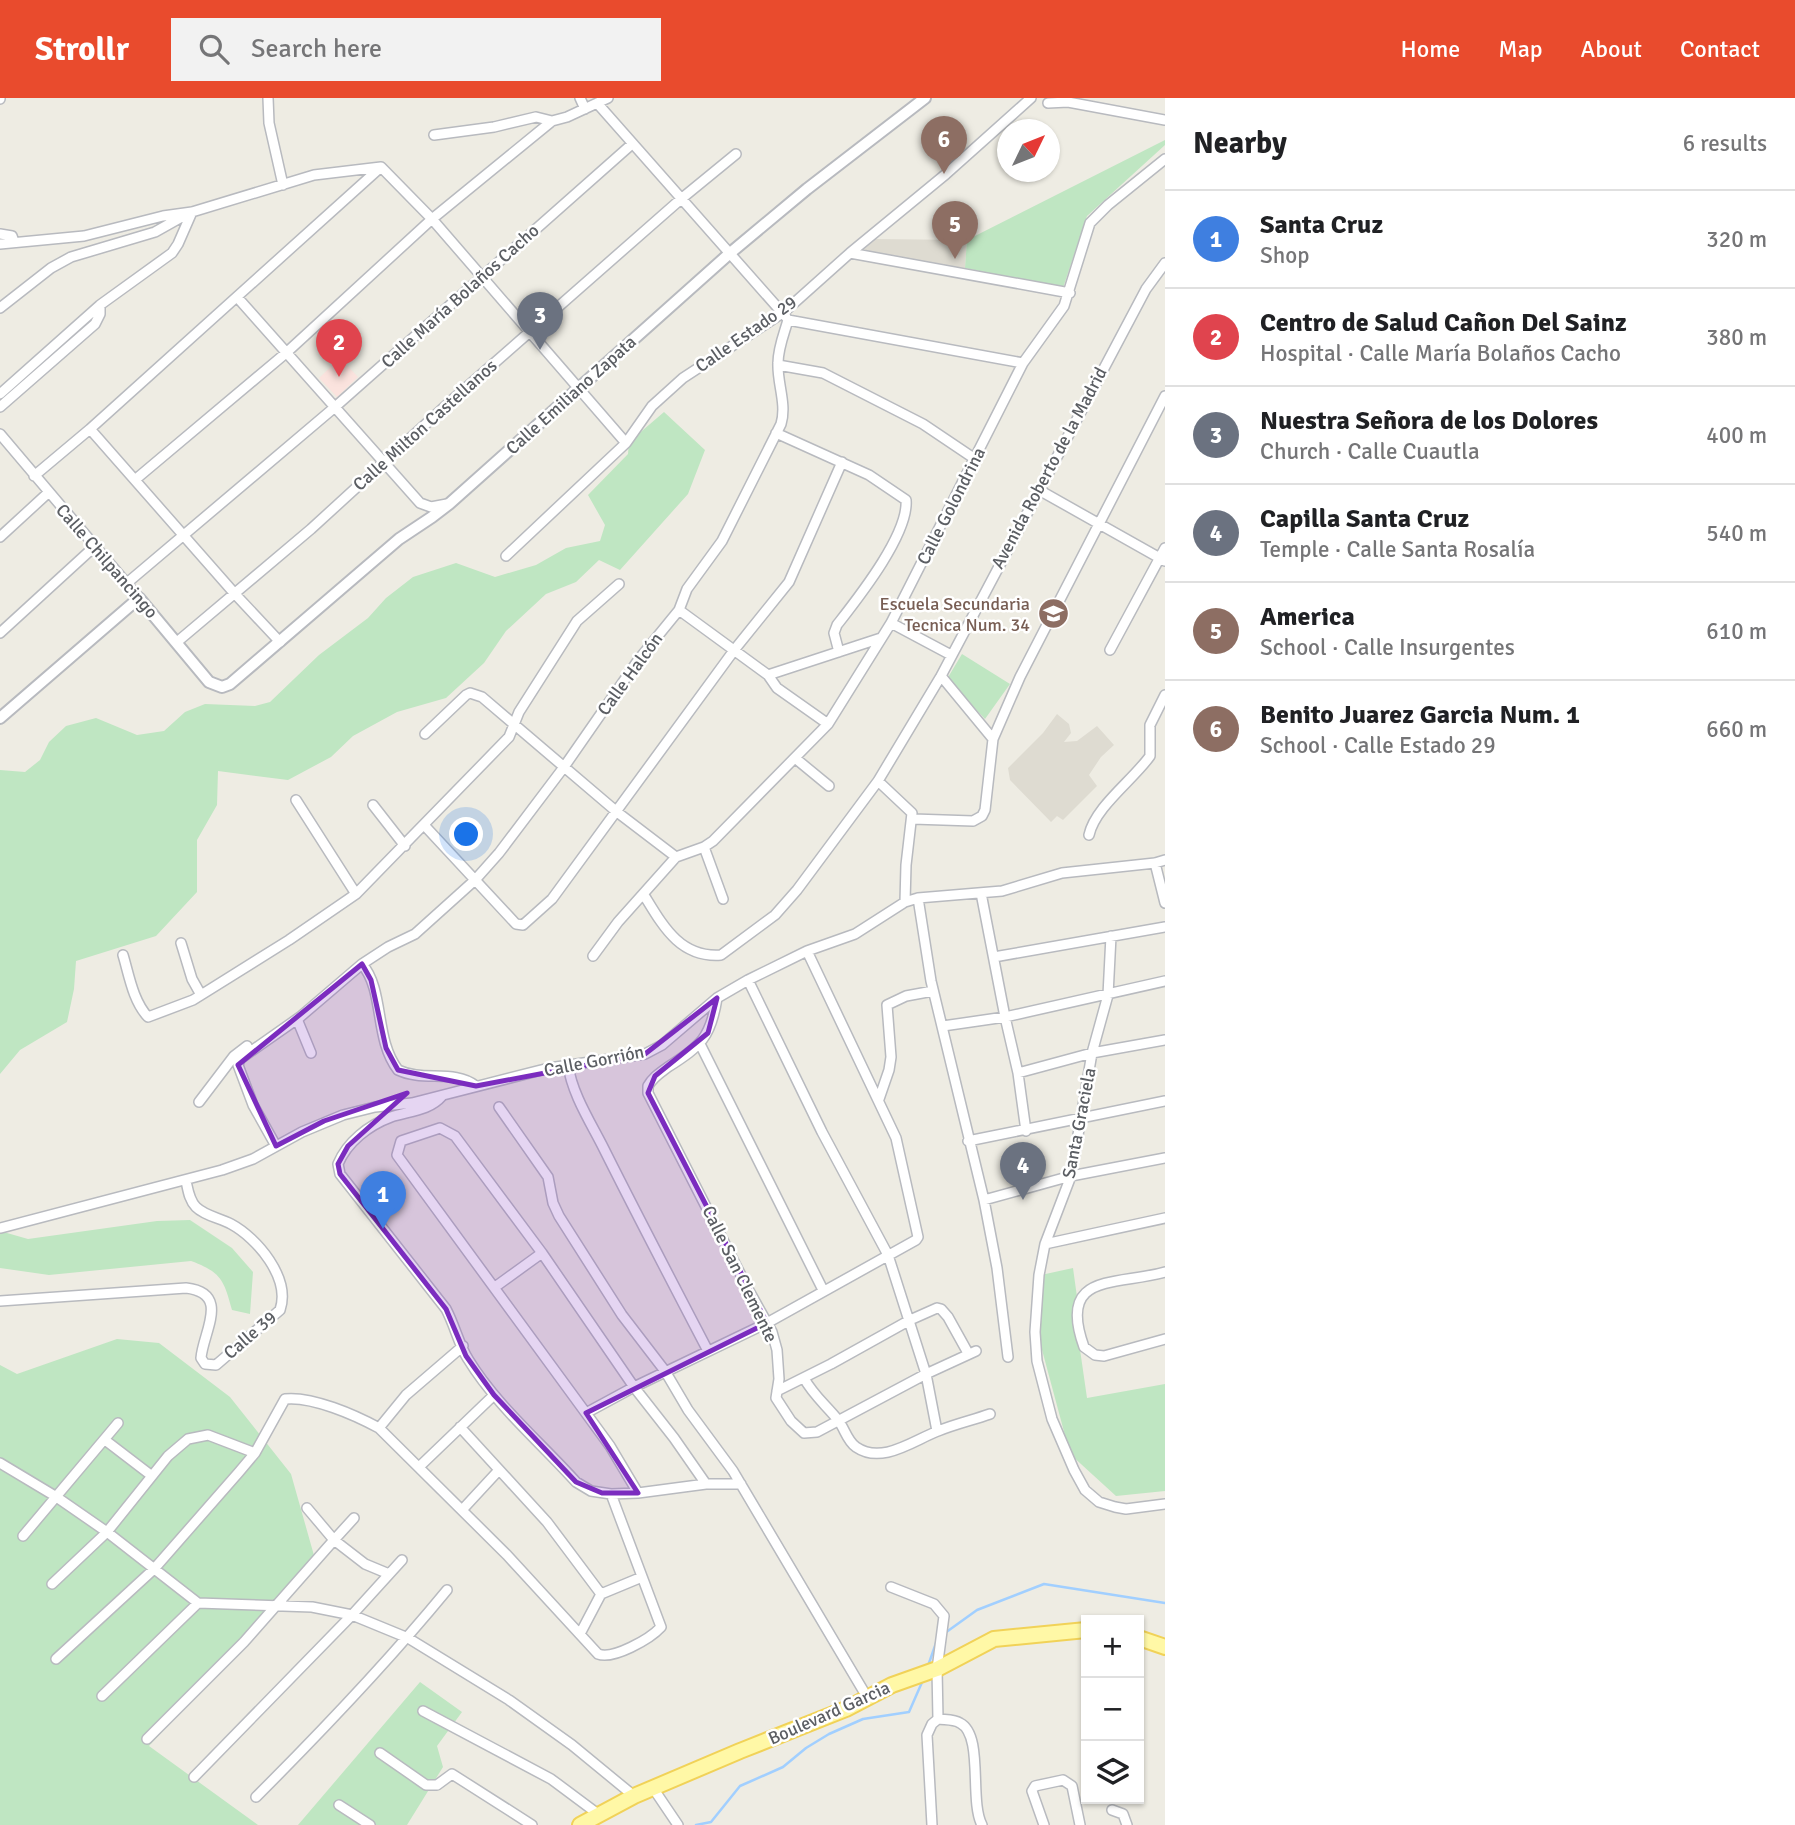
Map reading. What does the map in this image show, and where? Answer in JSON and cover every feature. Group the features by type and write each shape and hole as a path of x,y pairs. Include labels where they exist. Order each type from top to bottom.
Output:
{"main road":[{"name":"Boulevard Garcia","path":"580,1825 634,1796 835,1714 891,1685 937,1669 994,1639 1081,1630"},
{"path":"1144,1640 1165,1647"}],"street":[{"path":"268,98 269,123 283,185"},
{"path":"580,98 585,109"},
{"path":"136,479 286,353 432,219 552,121 608,98"},
{"name":"Calle Emiliano Zapata","path":"215,685 222,687 230,684 399,538 449,504 729,254 807,189 925,98"},
{"name":"Calle Estado 29","path":"506,556 626,443 652,406 683,378 786,316 850,253 946,174 1031,98"},
{"path":"1048,103 1068,102 1165,120"},
{"path":"597,103 786,316 1023,363"},
{"path":"434,135 494,127 536,117 552,121"},
{"name":"Calle María Bolaños Cacho","path":"127,583 335,407 632,144"},
{"name":"Calle Milton Castellanos","path":"177,642 311,529 382,462 681,198 736,154"},
{"name":"Calle Golondrina","path":"676,857 713,841 828,724 891,623 1023,363 1053,323 1070,293 1090,223 1165,159"},
{"path":"0,244 84,236 163,216 192,212 314,175 381,167"},
{"path":"381,167 432,219 626,443"},
{"path":"34,476 90,429 381,167"},
{"path":"0,394 100,305 172,253 192,212"},
{"path":"0,308 51,268 71,257 155,232 192,212"},
{"path":"0,234 8,233 14,242"},
{"path":"850,253 1070,293"},
{"name":"Avenida Roberto de la Madrid","path":"644,895 666,932 674,940 700,953 721,955 775,915 797,890 878,781 941,676 1146,289 1165,263"},
{"path":"237,297 425,507 449,504"},
{"path":"0,407 95,324 100,314 100,305"},
{"name":"Calle Halcón","path":"276,1146 253,1105 239,1065 240,1059 297,1018 362,964 415,934 475,880 564,767 639,659 679,610 692,581 722,541 776,433 783,418 778,365 786,316"},
{"path":"778,365 823,373 923,424 975,459"},
{"path":"913,818 973,821 982,816 985,810 993,739 1020,677 1165,396"},
{"path":"90,429 235,594 281,642"},
{"path":"776,433 869,475 906,500 906,513 879,568 837,625 834,633 839,652"},
{"name":"Calle Chilpancingo","path":"1,438 209,682 215,685"},
{"path":"424,825 519,926 523,925 552,899 735,649 789,582 842,462"},
{"path":"1039,490 1162,559"},
{"path":"0,537 48,492"},
{"path":"0,633 94,547"},
{"path":"1110,650 1162,559 1165,548"},
{"path":"123,955 142,1011 148,1017 201,995 341,907 405,846 509,737 519,712 577,621 584,612 619,584"},
{"path":"0,718 139,598"},
{"path":"679,610 735,649 768,675 777,688 828,724"},
{"path":"891,623 951,655"},
{"path":"768,675 881,638"},
{"path":"941,676 993,739"},
{"path":"425,734 470,693 482,697 617,812 676,857 618,922 593,956"},
{"path":"1089,835 1091,825 1150,756 1150,725 1165,695"},
{"path":"795,758 829,786"},
{"path":"878,781 909,809 913,818 906,865 905,902"},
{"path":"296,800 356,894"},
{"path":"373,805 405,846"},
{"path":"704,847 723,898"},
{"path":"1160,861 1165,900"},
{"name":"Calle Gorrión","path":"1,1228 186,1181 253,1159 313,1126 343,1115 443,1095 568,1065 645,1054 663,1045 717,998 807,951 855,934 905,902 918,898 1018,887 1062,873 1160,861"},
{"path":"981,893 1018,1073 1026,1130"},
{"path":"918,898 933,991 998,1268 1008,1357"},
{"path":"994,957 1165,927"},
{"name":"Santa Graciela","path":"1111,936 1108,995 1092,1053 1071,1176 1045,1244 1039,1275 1035,1332 1042,1384 1052,1419 1085,1490 1098,1502 1126,1509 1165,1504"},
{"path":"181,943 192,979 201,995"},
{"path":"586,1413 767,1322 916,1240 918,1232 896,1138 807,951"},
{"path":"362,964 371,979 386,1048 398,1070 418,1076 452,1077 466,1080 476,1086"},
{"path":"748,980 822,1132 888,1255 926,1374 937,1431"},
{"path":"943,1026 1005,1017 1165,981"},
{"path":"879,1099 891,1057 887,1004 906,996 933,991"},
{"name":"Calle San Clemente","path":"717,998 714,1022 700,1044 655,1076 648,1086 649,1093 767,1322 777,1350 778,1403 791,1421 804,1433 817,1432 972,1352 941,1309 910,1320"},
{"path":"297,1018 311,1053"},
{"path":"1018,1073 1092,1053 1165,1040"},
{"path":"199,1102 234,1056 248,1045 259,1044"},
{"path":"700,1044 822,1290"},
{"path":"568,1065 570,1078 594,1129 708,1351"},
{"path":"443,1095 436,1103 427,1107 376,1124 348,1146 338,1164 340,1174 446,1309 466,1356 494,1395 576,1482 591,1491 611,1494 638,1493 706,1484 741,1484"},
{"path":"968,1141 1165,1101"},
{"path":"499,1107 548,1177 553,1203 559,1216 622,1315 665,1371 688,1410 741,1484 867,1697"},
{"path":"638,1493 610,1446 397,1155 401,1140 440,1128 455,1136 542,1253 634,1387 706,1484"},
{"path":"984,1200 1071,1176 1165,1158"},
{"name":"Calle 39","path":"0,1301 199,1289 211,1306 201,1358 205,1364 216,1365 279,1310 283,1301 282,1290 272,1264 260,1248 246,1233 195,1206 186,1181"},
{"path":"1045,1244 1165,1218"},
{"path":"495,1287 542,1253"},
{"path":"1165,1272 1088,1290 1078,1301 1076,1309 1084,1347 1095,1355 1104,1356 1165,1339"},
{"path":"777,1391 910,1320"},
{"path":"379,1428 406,1395 463,1346"},
{"path":"804,1378 812,1392 839,1421 855,1446 873,1452 897,1450 937,1431 990,1414"},
{"path":"420,1466 494,1395"},
{"path":"56,1659 154,1569 255,1453 285,1399 299,1398 353,1416 379,1428 420,1466 598,1654 606,1657 613,1656 658,1630 660,1622 611,1494"},
{"path":"23,1536 118,1423"},
{"path":"460,1427 547,1522 601,1594"},
{"path":"52,1584 107,1532 168,1456 188,1439 208,1435 255,1453"},
{"path":"105,1440 152,1476"},
{"path":"0,1463 107,1532 198,1603 312,1607 352,1615 408,1638 509,1700 572,1745 634,1796"},
{"path":"462,1510 499,1470"},
{"path":"307,1508 334,1540 365,1564 389,1574"},
{"path":"147,1738 244,1642 354,1518"},
{"path":"194,1777 402,1560"},
{"path":"580,1632 601,1594 642,1577"},
{"path":"891,1587 934,1604 944,1616 937,1669 938,1719"},
{"path":"257,1797 343,1710 447,1590"},
{"path":"102,1696 198,1603"},
{"path":"423,1711 551,1779 598,1814"},
{"path":"932,1825 927,1735 932,1724 938,1719 960,1722 969,1732 973,1746 976,1812 982,1825"},
{"path":"380,1753 426,1785 437,1785 452,1774 532,1825"},
{"path":"1044,1825 1032,1791 1035,1786 1063,1780 1072,1786 1080,1825"},
{"path":"653,1788 678,1825"},
{"path":"340,1805 370,1825"},
{"path":"1112,1810 1123,1814 1127,1825"}],"highlighted area":[{"path":"362,964 371,980 386,1048 398,1070 476,1086 645,1054 717,998 708,1033 655,1076 648,1093 767,1323 586,1413 638,1493 602,1493 576,1482 494,1395 466,1356 446,1309 340,1174 338,1164 348,1146 407,1093 324,1121 276,1146 238,1065"}],"shaded area":[{"path":"873,239 967,240 965,268 848,253"},
{"path":"340,358 358,377 337,397 319,378"},
{"path":"1057,714 1069,724 1071,733 1064,742 1077,741 1097,726 1114,745 1101,757 1089,775 1097,786 1063,820 1057,816 1051,822 1010,780 1008,768 1043,733"}],"green space":[{"path":"1165,140 1165,145 1087,216 1063,288 965,268 967,240"},
{"path":"664,412 705,450 688,494 620,570 599,560 576,582 546,594 506,631 484,663 446,698 397,712 353,736 331,757 288,780 218,771 217,805 197,840 197,892 156,936 76,961 74,989 67,1022 20,1050 0,1074 0,770 25,772 40,760 49,742 66,726 96,718 137,735 164,731 185,712 205,704 255,706 270,702 319,655 368,618 386,598 413,577 456,563 495,577 536,565 566,548 600,541 605,525 588,495 628,454 629,442"},
{"path":"962,654 1010,684 985,719 947,679"},
{"path":"190,1220 232,1248 253,1272 250,1314 232,1310 220,1278 209,1269 191,1261 49,1275 0,1268 0,1231 28,1239 157,1221"},
{"path":"1073,1268 1077,1297 1074,1308 1087,1398 1165,1384 1165,1491 1116,1496 1070,1454 1041,1346 1041,1275"},
{"path":"117,1339 159,1343 230,1397 291,1474 315,1559 297,1585 149,1746 258,1825 0,1825 0,1365 17,1374"},
{"path":"420,1682 462,1712 437,1746 443,1767 407,1825 298,1825"}],"waterway":[{"path":"945,1633 977,1610 1044,1584 1165,1603"},
{"path":"929,1663 936,1643"},
{"path":"696,1825 711,1822 740,1786 783,1767 829,1734 863,1719 909,1712 923,1680"}],"place":[{"name":"Benito Juarez Garcia Num. 1","path":"944,174"},
{"name":"America","path":"955,259"},
{"name":"Nuestra Señora de los Dolores","path":"540,350"},
{"name":"Centro de Salud Cañon Del Sainz","path":"339,377"},
{"name":"Escuela Secundaria Tecnica Num. 34","path":"1053,614"},
{"name":"Capilla Santa Cruz","path":"1023,1200"},
{"name":"Santa Cruz","path":"383,1229"}]}
